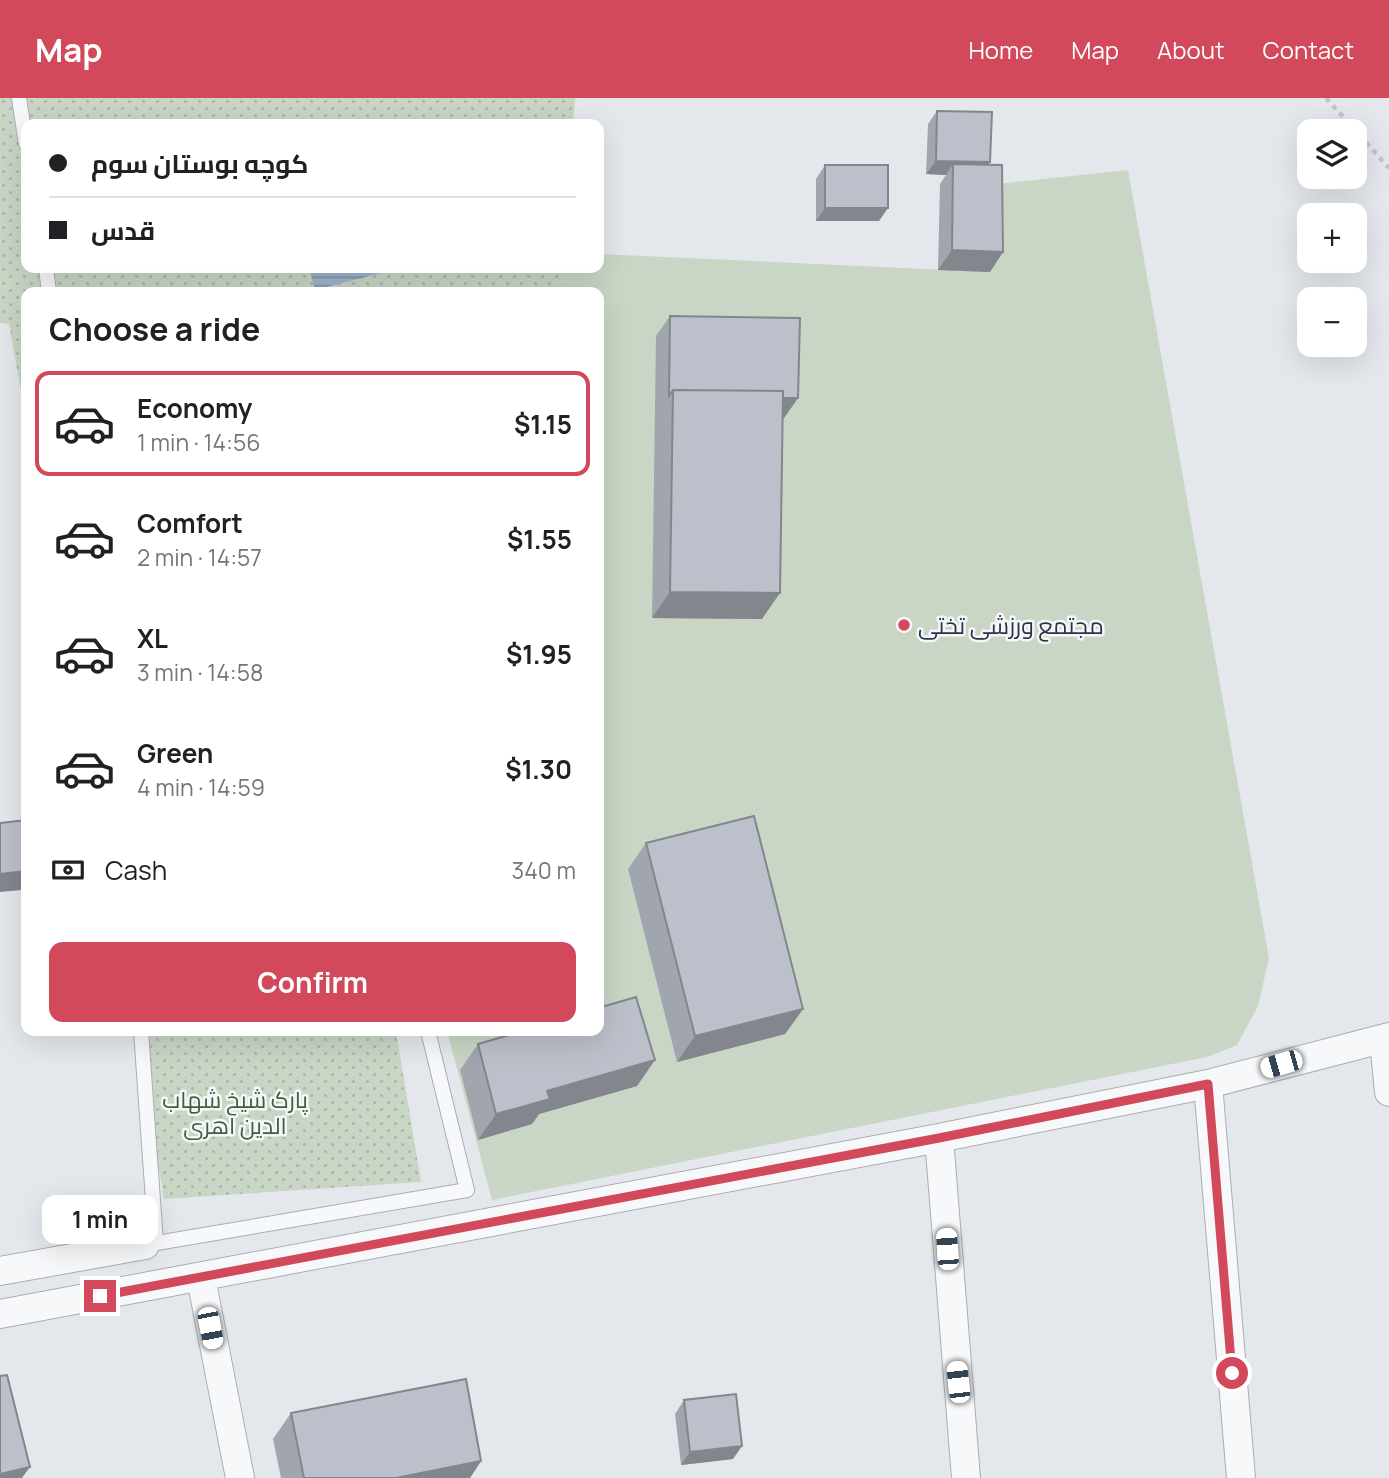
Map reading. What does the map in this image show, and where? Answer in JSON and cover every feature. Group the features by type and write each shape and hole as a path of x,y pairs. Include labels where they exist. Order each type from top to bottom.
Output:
{"street":[{"path":"0,1314 939,1138 1208,1084 1386,1038 1389,1092"},
{"path":"1208,1084 1241,1478"},
{"path":"939,1138 966,1478"},
{"path":"0,1271 150,1244"},
{"path":"201,1278 240,1478"}],"lane":[{"path":"19,98 22,119"},
{"path":"141,1036 150,1244 467,1190 429,1036"}],"path":[{"path":"1326,98 1389,167"}],"green space":[{"path":"0,98 575,98 573,119 21,119 21,273 562,273 563,287 21,287 21,391 9,324 0,323"},
{"name":"مجتمع ورزشی تختی","path":"1128,170 1269,958 1258,1006 1237,1045 1207,1057 492,1200 448,1036 604,1036 604,287 563,287 562,273 604,273 604,254 989,272 989,185"},
{"name":"پارک شیخ شهاب الدین اهری","path":"136,1036 397,1036 421,1182 164,1199"}],"water":[{"path":"310,273 381,273 327,287 314,287"}],"building":[{"path":"937,111 992,112 990,162 936,161"},
{"path":"953,164 1002,165 1003,252 952,250"},
{"path":"825,165 888,165 888,208 825,208"},
{"path":"670,316 800,318 798,398 783,398 783,391 673,390 669,396"},
{"path":"673,390 783,391 780,593 670,592"},
{"path":"754,816 803,1009 695,1036 646,843"},
{"path":"21,821 21,872 0,874 0,823"},
{"path":"636,997 655,1060 547,1091 550,1099 496,1114 478,1044 506,1036 604,1036 604,1006"},
{"path":"7,1375 30,1467 0,1474 0,1376"},
{"path":"466,1379 481,1461 396,1478 304,1478 291,1413"},
{"path":"736,1394 742,1446 690,1452 684,1400"}],"place":[{"name":"مجتمع ورزشی تختی","path":"904,625"}],"route":[{"path":"100,1296 939,1138 1208,1084 1232,1373"}]}
